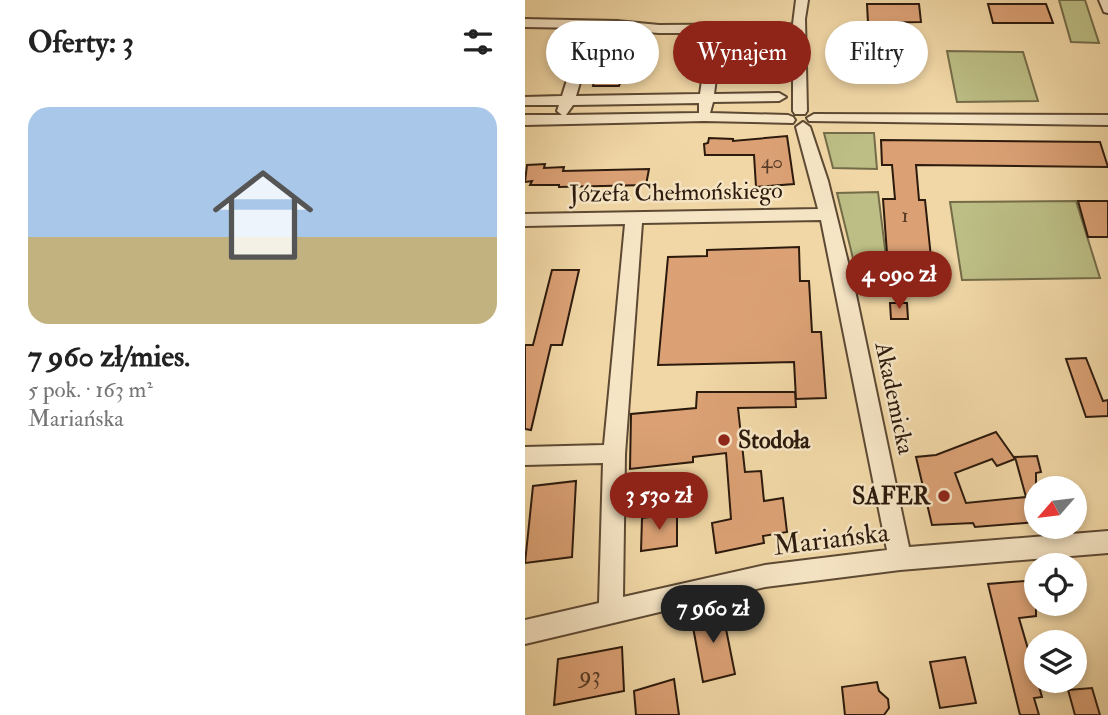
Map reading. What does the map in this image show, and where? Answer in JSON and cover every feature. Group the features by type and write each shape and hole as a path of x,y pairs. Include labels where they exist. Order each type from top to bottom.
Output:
{"street":[{"name":"Akademicka","path":"801,21 802,0"},
{"path":"1105,0 1108,9"},
{"path":"525,23 546,24"},
{"path":"562,118 573,84"},
{"path":"704,117 709,84"},
{"name":"Akademicka","path":"801,84 801,119 828,214 900,559"},
{"path":"525,101 779,97"},
{"path":"525,120 704,117 1108,120"},
{"name":"Józefa Chełmońskiego","path":"525,220 828,214"},
{"path":"611,613 614,454 634,218"},
{"path":"525,456 614,454"},
{"name":"Mariańska","path":"525,632 765,576 900,559 1108,542"}],"green space":[{"path":"1059,0 1085,0 1099,43 1071,42"},
{"path":"947,51 1023,52 1038,101 957,102"},
{"path":"824,133 874,133 877,169 833,168"},
{"path":"878,192 889,281 859,283 837,193"},
{"path":"1076,201 1100,278 962,280 950,202"}],"building":[{"path":"867,4 919,4 921,21 868,21"},
{"path":"988,4 1046,4 1053,23 993,23"},
{"path":"594,84 620,84 619,86"},
{"path":"787,136 794,184 756,187 754,155 705,155 704,144 708,143 709,138 733,141"},
{"path":"881,140 1100,142 1108,167 916,165 919,200 925,200 932,267 888,267 883,199 895,199 892,165 882,165"},
{"path":"545,164 544,168 564,167 563,171 649,169 646,185 559,187 530,185 532,181 525,182 527,165"},
{"path":"1078,201 1108,201 1108,237 1088,237"},
{"path":"799,247 800,281 809,281 812,332 821,332 826,398 796,399 794,362 658,365 668,257 707,256 707,250"},
{"path":"552,270 579,270 562,345 551,345 531,430 525,429 525,345 533,345"},
{"path":"890,303 907,303 908,319 891,319"},
{"path":"1086,358 1103,401 1108,400 1108,416 1086,417 1066,359"},
{"path":"697,392 795,392 796,407 738,408 745,472 761,471 764,501 783,498 787,532 763,536 764,543 716,553 712,523 731,519 726,453 693,457 693,462 630,469 631,414 696,408"},
{"path":"996,432 1015,459 997,466 992,459 955,473 966,503 1024,497 1024,523 975,527 973,523 932,525 916,457 936,455"},
{"path":"1037,456 1041,472 1036,473 1036,476 1024,476 1024,490 1015,457"},
{"path":"576,481 572,557 525,563 533,486"},
{"path":"677,513 677,546 641,551 642,518"},
{"path":"1024,581 1024,616 1036,616 1019,618 1024,635 1024,693 1041,693 1042,697 1034,698 1039,715 1020,715 988,584"},
{"path":"722,609 735,674 703,682 691,616"},
{"path":"622,647 624,691 554,705 558,659"},
{"path":"965,657 976,703 940,708 930,662"},
{"path":"674,679 679,715 636,715 634,691"},
{"path":"877,682 879,691 888,699 889,708 884,715 845,715 842,687"},
{"path":"1087,688 1092,688 1100,715 1075,715 1069,693 1087,693"}],"place":[{"name":"Stodoła","path":"724,440"},
{"name":"SAFER","path":"944,496"}]}
